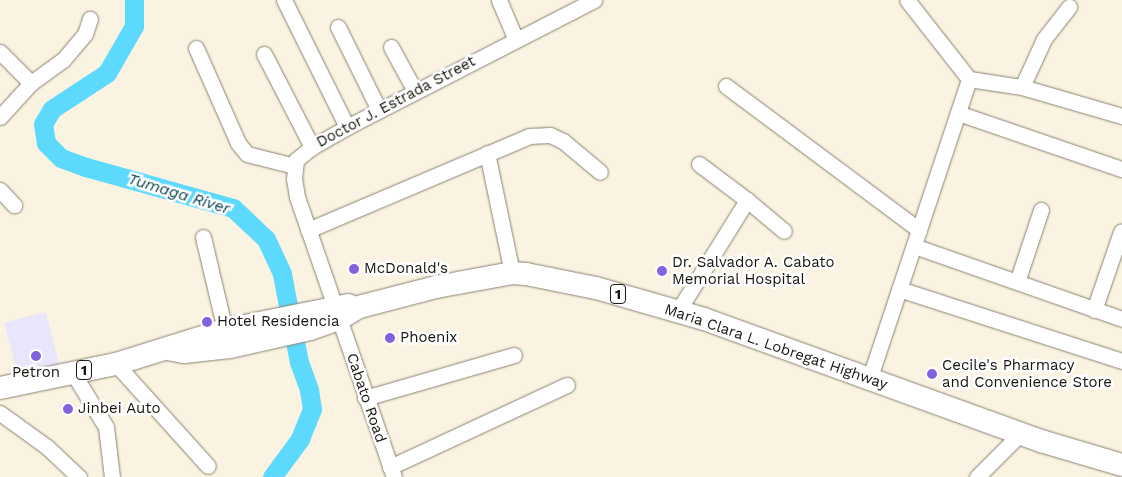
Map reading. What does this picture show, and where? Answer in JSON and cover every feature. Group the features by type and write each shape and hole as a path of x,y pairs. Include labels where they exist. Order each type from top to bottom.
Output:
{"highway":[{"name":"Maria Clara L. Lobregat Highway","path":"0,388 116,364 225,330 263,330 453,283 512,273 568,281 678,311 1031,438 1122,465"},
{"name":"Maria Clara L. Lobregat Highway","path":"168,349 184,352 230,348 263,330"},
{"name":"Maria Clara L. Lobregat Highway","path":"1031,438 1049,450 1122,473"}],"street":[{"path":"284,0 347,127"},
{"path":"498,0 516,40"},
{"name":"Doctor J. Estrada Street","path":"294,166 296,160 312,147 347,127 594,0"},
{"path":"908,0 969,79 1022,87 1122,116"},
{"path":"1022,87 1044,39 1069,7"},
{"path":"0,117 31,83 63,60 85,34 90,19"},
{"path":"338,27 379,110"},
{"path":"391,47 415,91"},
{"path":"196,48 238,143 247,154 294,166 297,197 337,313"},
{"path":"0,52 31,83"},
{"path":"264,54 312,147"},
{"path":"869,380 969,79"},
{"path":"726,86 919,230"},
{"path":"958,113 1122,169"},
{"path":"308,230 529,136 550,135 580,152 600,172"},
{"path":"487,153 512,273"},
{"path":"699,164 784,231"},
{"path":"0,190 14,205"},
{"path":"678,311 747,200"},
{"path":"1017,282 1041,210"},
{"path":"1094,310 1121,232"},
{"path":"203,237 225,330"},
{"path":"914,246 1122,319"},
{"path":"899,289 1122,361"},
{"name":"Cabato Road","path":"337,313 392,472"},
{"path":"366,398 514,354"},
{"path":"116,364 208,466"},
{"path":"73,373 106,427 112,477"},
{"path":"392,472 567,385"},
{"path":"0,413 47,447 79,477"},
{"path":"977,477 1031,438"}],"shaded area":[{"path":"46,312 60,366 18,377 4,322"}],"waterway":[{"name":"Tumaga River","path":"134,0 134,26 107,73 52,109 43,124 46,143 61,158 86,167 233,208 266,239 282,274 299,362 309,390 312,409 300,439 272,477"}],"place":[{"name":"McDonald's","path":"354,269"},
{"name":"Dr. Salvador A. Cabato Memorial Hospital","path":"662,271"},
{"name":"Hotel Residencia","path":"207,322"},
{"name":"Phoenix","path":"390,338"},
{"name":"Petron","path":"36,356"},
{"name":"Cecile's Pharmacy and Convenience Store","path":"932,374"},
{"name":"Jinbei Auto","path":"68,409"}]}
